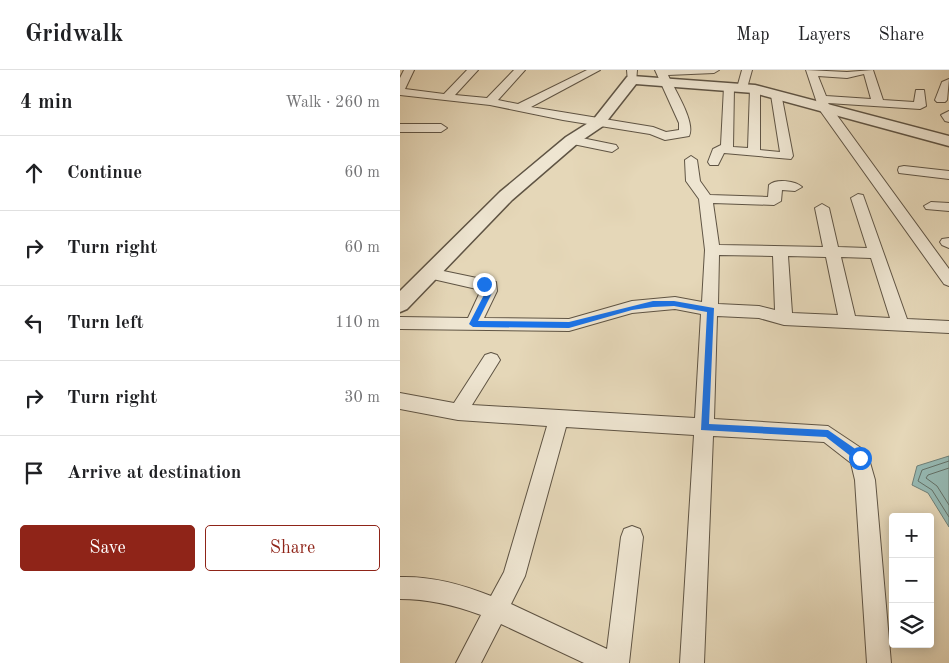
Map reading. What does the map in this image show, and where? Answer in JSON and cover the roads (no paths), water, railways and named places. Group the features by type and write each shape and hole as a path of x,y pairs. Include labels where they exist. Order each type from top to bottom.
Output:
{"street":[{"path":"409,70 400,91 522,107 598,123 653,131 665,136 685,133 685,123 662,75"},
{"path":"447,98 473,70"},
{"path":"490,102 520,70"},
{"path":"522,107 595,70"},
{"path":"400,304 506,196 572,140 598,123 632,75 662,75 714,70"},
{"path":"726,150 748,70"},
{"path":"878,103 868,70 847,76 811,71 823,104 949,280"},
{"path":"662,75 823,104 949,142"},
{"path":"941,100 947,82 949,82"},
{"path":"742,88 754,152"},
{"path":"823,104 878,103 920,106 920,92"},
{"path":"714,162 719,149 787,156 777,95"},
{"path":"949,114 947,115 949,119"},
{"path":"400,128 441,128"},
{"path":"572,140 612,148"},
{"path":"690,160 693,181 706,199 712,250 711,310 692,663"},
{"path":"904,170 949,175"},
{"path":"706,199 774,201 776,185 795,187"},
{"path":"858,198 901,326"},
{"path":"931,206 949,207"},
{"path":"822,208 848,323"},
{"path":"712,250 875,253"},
{"path":"780,252 784,319"},
{"path":"429,273 490,286 473,324"},
{"path":"400,323 569,325 632,307 674,303 711,310 758,312 784,319 949,328"},
{"path":"458,412 491,360"},
{"path":"400,401 458,412 828,434 860,458 865,480 879,663"},
{"path":"468,663 514,576 559,418"},
{"path":"617,663 632,537"},
{"path":"400,588 413,586 432,588 497,611 610,663"}],"water":[{"path":"949,456 949,527 928,493 912,485 917,466"}]}
